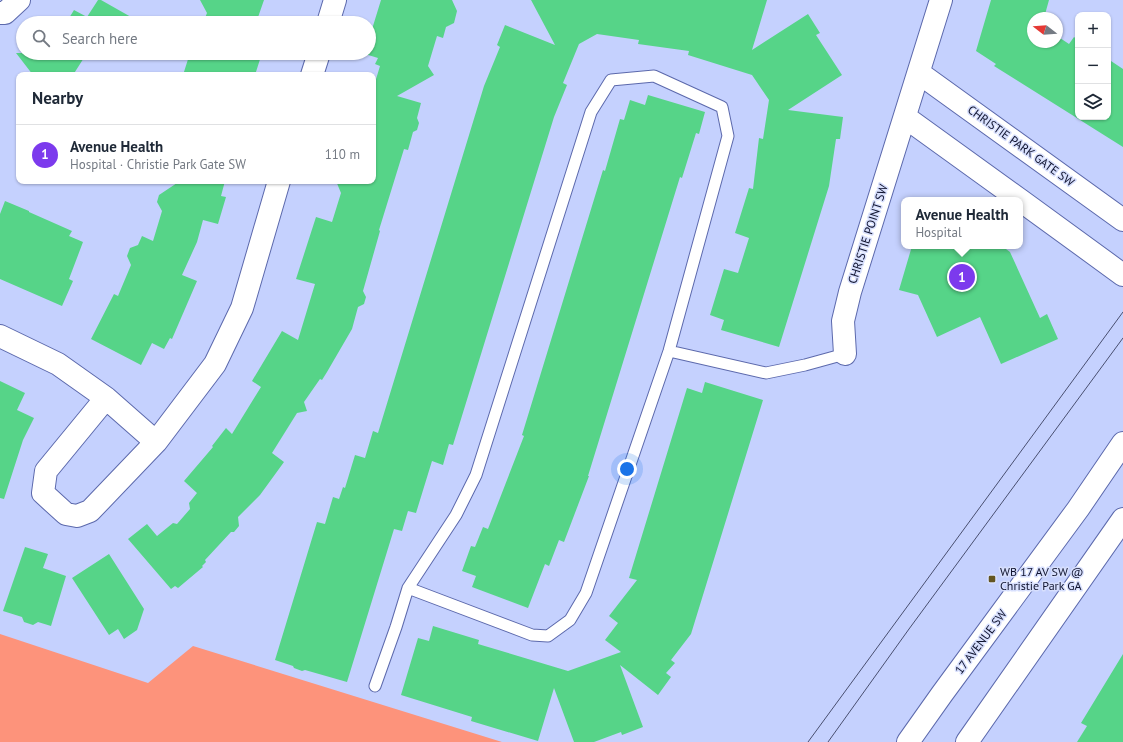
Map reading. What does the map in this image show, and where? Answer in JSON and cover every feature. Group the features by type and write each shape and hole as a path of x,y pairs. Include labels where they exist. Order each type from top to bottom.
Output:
{"street":[{"path":"0,13 5,13 19,0"},
{"path":"330,16 336,0"},
{"name":"CHRISTIE POINT SW","path":"845,354 843,321 850,292 941,0"},
{"path":"313,72 317,60"},
{"name":"CHRISTIE PARK GATE SW","path":"919,73 1123,220"},
{"path":"905,117 1016,197"},
{"path":"106,398 46,471 43,493 66,514 77,516 90,511 156,442 215,364 242,308 278,184"},
{"path":"1023,202 1123,275"},
{"path":"0,336 58,364 106,398 156,442"},
{"name":"17 AVENUE SW","path":"908,742 1078,509 1123,443"},
{"path":"967,742 1123,519"}],"lane":[{"path":"375,686 408,588 456,515 476,475 591,112 611,80 654,76 722,107 728,136 670,351 586,593 570,620 548,636 532,635 408,588"},
{"path":"670,351 766,373 805,365 845,354"}],"shaded area":[{"path":"0,634 148,683 193,646 502,742 0,742"}],"building":[{"path":"98,0 101,0 129,16 88,16"},
{"path":"200,0 264,0 258,16 206,16 207,13"},
{"path":"381,0 452,0 457,11 454,23 446,27 443,38 437,36 428,66 434,75 397,96 421,103 417,118 419,123 417,130 413,132 408,150 404,149 379,230 380,231 363,291 366,297 364,304 358,307 352,329 327,372 322,380 320,379 304,402 307,411 297,413 272,453 284,462 260,495 238,517 239,526 234,532 231,532 205,560 206,562 202,566 203,567 178,588 175,586 171,589 128,539 147,524 157,536 173,523 177,524 190,509 189,503 197,493 184,481 213,447 212,446 226,428 232,434 261,387 252,381 282,331 298,340 315,284 296,279 316,217 332,222 341,193 337,184 376,184 376,79 380,66 375,64 378,58 376,57 376,16"},
{"path":"531,0 767,0 752,50 808,14 820,33 816,35 842,75 788,110 843,117 840,139 836,139 829,186 779,347 721,330 724,320 710,315 724,269 738,273 749,238 735,233 749,188 753,189 759,138 763,139 769,100 752,75 688,55 689,51 638,44 639,40 597,34 579,44 563,83 567,85 554,117 453,445 449,444 443,465 432,461 416,513 408,511 402,531 394,529 347,682 305,670 302,671 294,668 293,666 275,660 317,522 325,524 333,497 339,499 343,487 345,488 355,455 365,458 373,431 378,433 484,86 500,47 497,45 505,25 555,45"},
{"path":"991,0 1049,0 1046,12 1027,12 1027,48 1063,48 1063,40 1069,44 1074,37 1075,38 1075,117 994,66 996,64 976,51"},
{"path":"74,10 85,16 70,16"},
{"path":"21,60 83,60 75,72 31,72"},
{"path":"188,60 260,60 256,72 184,72"},
{"path":"1111,61 1123,69 1123,147 1080,120 1111,120"},
{"path":"648,95 705,112 699,134 696,133 682,178 680,177 589,476 564,542 559,540 549,566 545,564 528,608 472,587 476,576 462,571 471,546 475,547 483,527 488,529 524,436 522,435 620,119 624,120 630,100 645,105"},
{"path":"176,184 224,184 221,196 226,197 218,224 203,220 197,242 182,275 197,281 172,339 170,338 164,349 152,343 141,365 91,339 114,294 118,296 131,265 127,256 130,248 138,245 142,236 153,241 162,211 157,202 159,195"},
{"path":"5,201 72,231 69,236 83,242 69,279 73,281 62,306 0,279 0,214"},
{"path":"911,249 1006,249 1010,252 1040,318 1047,314 1058,339 1001,364 980,317 937,337 918,295 899,290"},
{"path":"0,381 25,393 17,410 34,418 23,440 4,499 0,498"},
{"path":"705,382 763,400 691,634 671,660 675,663 666,673 671,677 658,695 620,665 643,727 622,735 621,732 594,742 574,742 554,688 538,741 471,721 472,717 401,695 418,638 429,641 433,626 479,640 478,644 568,671 621,652 605,640 618,623 609,616 637,580 629,578 687,388 702,393"},
{"path":"25,547 48,554 43,568 66,576 51,626 38,622 33,625 24,622 22,617 3,611"},
{"path":"109,554 144,609 137,630 124,639 118,629 109,635 72,578"},
{"path":"1123,654 1123,742 1077,742 1087,726 1081,723"}],"tram line":[{"path":"808,742 1123,312"},
{"path":"828,742 909,629 1123,338"}],"place":[{"name":"Avenue Health","path":"962,277"},
{"name":"WB 17 AV SW @ Christie Park GA","path":"992,579"}]}
